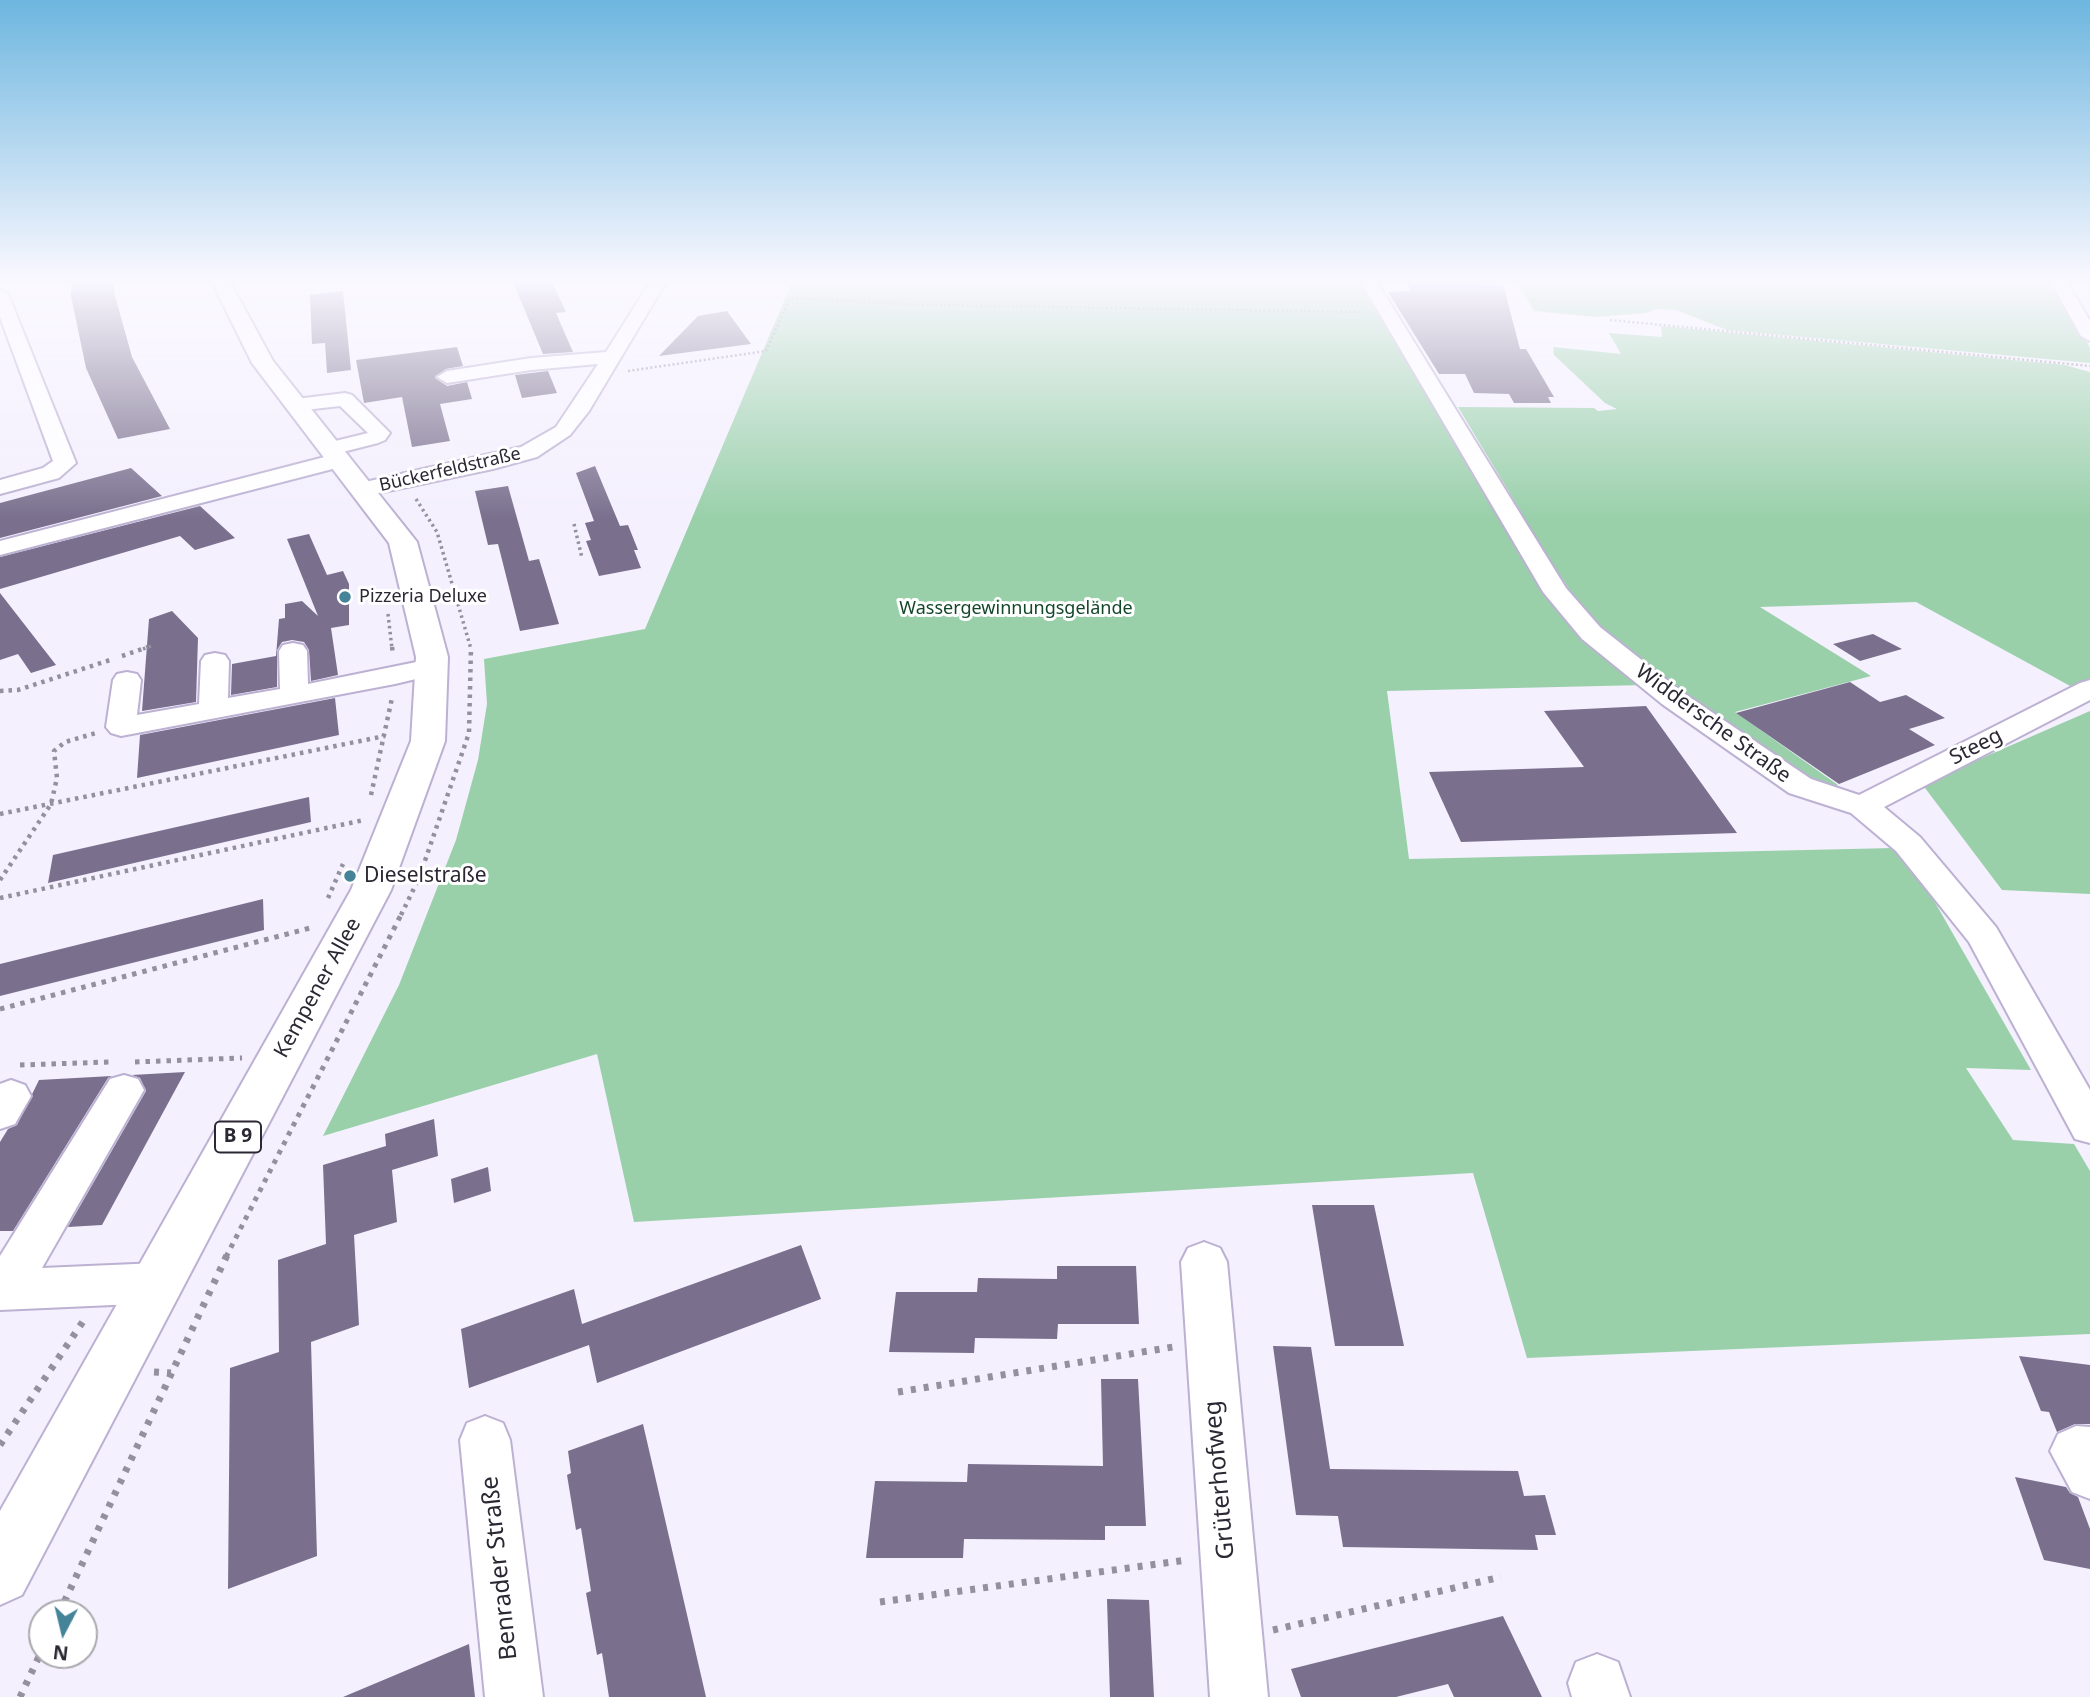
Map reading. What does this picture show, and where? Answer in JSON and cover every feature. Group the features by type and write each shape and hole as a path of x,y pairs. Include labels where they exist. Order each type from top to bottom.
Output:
{"main road":[{"name":"Kempener Allee","path":"0,1573 133,1284 371,890 428,741 413,671 432,657 403,542 262,361"}],"street":[{"path":"0,487 51,473 65,463 26,361"},
{"name":"Bückerfeldstraße","path":"364,489 529,452 563,431 609,361"},
{"name":"Widdersche Straße","path":"1417,361 1556,592 1591,633 1672,698 1800,786 1862,806 1908,844 1983,936 2090,1127"},
{"path":"447,377 531,364 607,364"},
{"path":"0,548 335,454 379,436 380,433 345,399 296,405"},
{"path":"293,651 295,693"},
{"path":"213,709 215,661"},
{"path":"127,680 121,727 413,671"},
{"name":"Steeg","path":"1862,806 2090,689"},
{"path":"2,1290 120,1071"},
{"name":"Grüterhofweg","path":"1204,1262 1239,1697"},
{"path":"2,1290 133,1284"},
{"name":"Benrader Straße","path":"485,1440 514,1697"},
{"path":"2090,1452 2076,1451 2090,1474"}],"path":[{"path":"607,364 624,371 694,361"},
{"path":"2040,361 2090,366"},
{"path":"574,524 582,558"},
{"path":"359,831 385,736 413,671 388,613"},
{"path":"0,691 18,690 154,645"},
{"path":"0,880 51,804 57,778 54,751 65,742 121,727"},
{"path":"0,814 385,736"},
{"path":"0,898 364,820"},
{"path":"327,902 347,855"},
{"path":"0,1009 319,926 313,938"},
{"path":"8,1092 120,1071 250,1058 243,1069"},
{"path":"0,1445 133,1284"},
{"path":"898,1392 1209,1341"},
{"path":"880,1602 1226,1555"},
{"path":"1234,1639 1501,1577"},
{"path":"20,1697 33,1669"}],"green space":[{"name":"Wassergewinnungsgelände","path":"758,361 1410,361 1541,584 1644,685 1387,691 1409,859 1894,848 1925,885 2031,1070 1966,1068 2013,1140 2074,1144 2090,1171 2090,1334 1527,1358 1473,1173 634,1222 597,1054 323,1136 399,985 456,840 478,760 487,704 484,659 645,629"},
{"path":"1561,361 2026,361 2065,365 2090,372 2090,678 2072,687 1916,602 1760,607 1871,676 1735,712 1838,785 1826,791 1715,719 1606,632 1569,589 1458,407 1594,408 1598,411 1617,409 1605,403"},
{"path":"2090,711 2090,894 2002,890 1922,784"}],"building":[{"path":"85,361 134,361 170,429 118,439"},
{"path":"326,361 350,361 351,370 327,373"},
{"path":"356,361 461,361 463,366 446,369 435,378 447,386 467,382 472,399 440,404 450,441 412,447 402,397 364,403"},
{"path":"1431,361 1533,361 1554,397 1548,397 1551,403 1514,403 1509,394 1474,393 1465,374 1439,374"},
{"path":"548,371 557,393 522,398 515,375"},
{"path":"595,466 620,526 628,525 638,550 634,550 641,568 599,576 586,541 591,540 585,523 594,521 576,473"},
{"path":"131,468 162,496 0,538 0,503"},
{"path":"508,486 529,561 539,559 559,624 520,631 498,544 488,545 475,491"},
{"path":"200,506 235,538 195,550 180,536 0,589 0,557"},
{"path":"309,534 327,575 343,571 349,584 349,625 331,628 338,675 311,681 309,650 304,642 292,640 282,642 277,650 277,687 231,695 232,664 276,656 279,619 285,618 285,604 302,601 318,616 287,539"},
{"path":"0,593 56,665 31,673 18,654 0,660"},
{"path":"172,611 198,638 196,702 142,711 149,619"},
{"path":"1873,634 1902,649 1860,661 1833,644"},
{"path":"1850,682 1880,702 1906,695 1945,718 1909,729 1935,745 1839,784 1736,713"},
{"path":"335,698 339,735 137,778 140,735"},
{"path":"1646,706 1737,833 1461,842 1429,772 1584,767 1544,711"},
{"path":"309,797 311,822 48,883 53,855"},
{"path":"263,899 264,930 0,996 0,964"},
{"path":"185,1072 102,1225 68,1227 146,1091 140,1078 132,1075"},
{"path":"112,1076 108,1078 13,1231 0,1231 0,1142 8,1129 17,1125 39,1080"},
{"path":"434,1119 438,1156 392,1170 397,1222 354,1235 359,1325 311,1342 317,1556 228,1589 230,1368 279,1352 278,1260 326,1244 323,1165 386,1146 385,1134"},
{"path":"488,1167 491,1191 454,1203 451,1179"},
{"path":"1312,1205 1374,1205 1404,1346 1335,1346"},
{"path":"801,1245 821,1299 597,1383 589,1345 469,1388 461,1329 574,1289 582,1324"},
{"path":"1057,1266 1136,1266 1139,1324 1058,1324 1057,1339 975,1338 974,1353 889,1352 896,1292 977,1292 978,1278 1057,1279"},
{"path":"1273,1346 1311,1347 1330,1469 1518,1471 1524,1496 1545,1495 1556,1535 1535,1535 1538,1550 1343,1547 1338,1516 1296,1515"},
{"path":"2019,1356 2090,1365 2090,1424 2075,1424 2057,1432 2049,1412 2041,1411"},
{"path":"1101,1379 1138,1379 1146,1526 1105,1526 1105,1540 964,1539 963,1558 866,1558 875,1481 967,1482 968,1464 1103,1466"},
{"path":"643,1424 706,1697 609,1697 602,1653 597,1655 586,1593 591,1591 581,1528 576,1530 567,1475 571,1473 568,1451"},
{"path":"2015,1477 2066,1487 2078,1497 2090,1529 2090,1569 2044,1560"},
{"path":"1107,1599 1149,1600 1154,1697 1110,1697"},
{"path":"1503,1616 1542,1697 1454,1697 1448,1684 1396,1697 1301,1697 1291,1669"},
{"path":"469,1644 475,1697 343,1697"}],"place":[{"name":"Pizzeria Deluxe","path":"345,597"},
{"name":"Dieselstraße","path":"350,876"}]}
